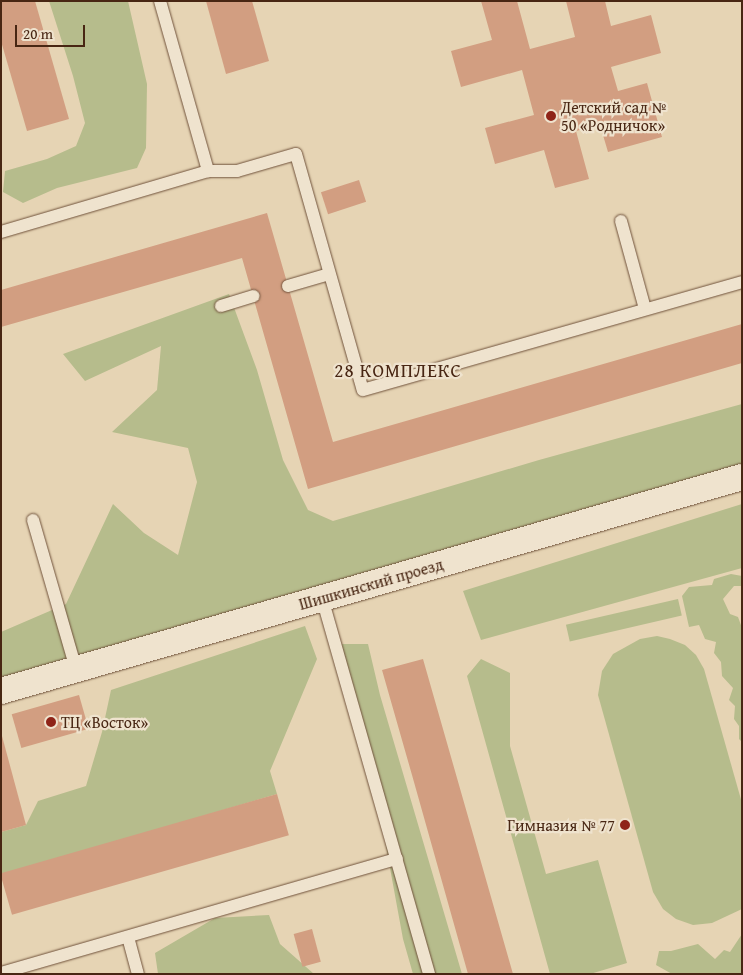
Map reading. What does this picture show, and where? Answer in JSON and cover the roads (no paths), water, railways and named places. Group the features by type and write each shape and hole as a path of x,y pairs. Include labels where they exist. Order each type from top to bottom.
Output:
{"street":[{"name":"Шишкинский проезд","path":"1,691 742,477"}],"lane":[{"path":"160,1 208,171"},
{"path":"1,232 208,171 237,171 296,154 363,390 742,282"},
{"path":"621,221 645,309"},
{"path":"288,286 330,274"},
{"path":"221,306 253,296"},
{"path":"33,520 76,670"},
{"path":"322,598 429,974"},
{"path":"1,973 397,859"},
{"path":"128,937 138,974"}],"place":[{"name":"Детский сад № 50 «Родничок»","path":"551,116"},
{"name":"ТЦ «Восток»","path":"51,722"},
{"name":"Гимназия № 77","path":"625,825"}],"district":[{"name":"28 КОМПЛЕКС","path":"398,371"}]}
